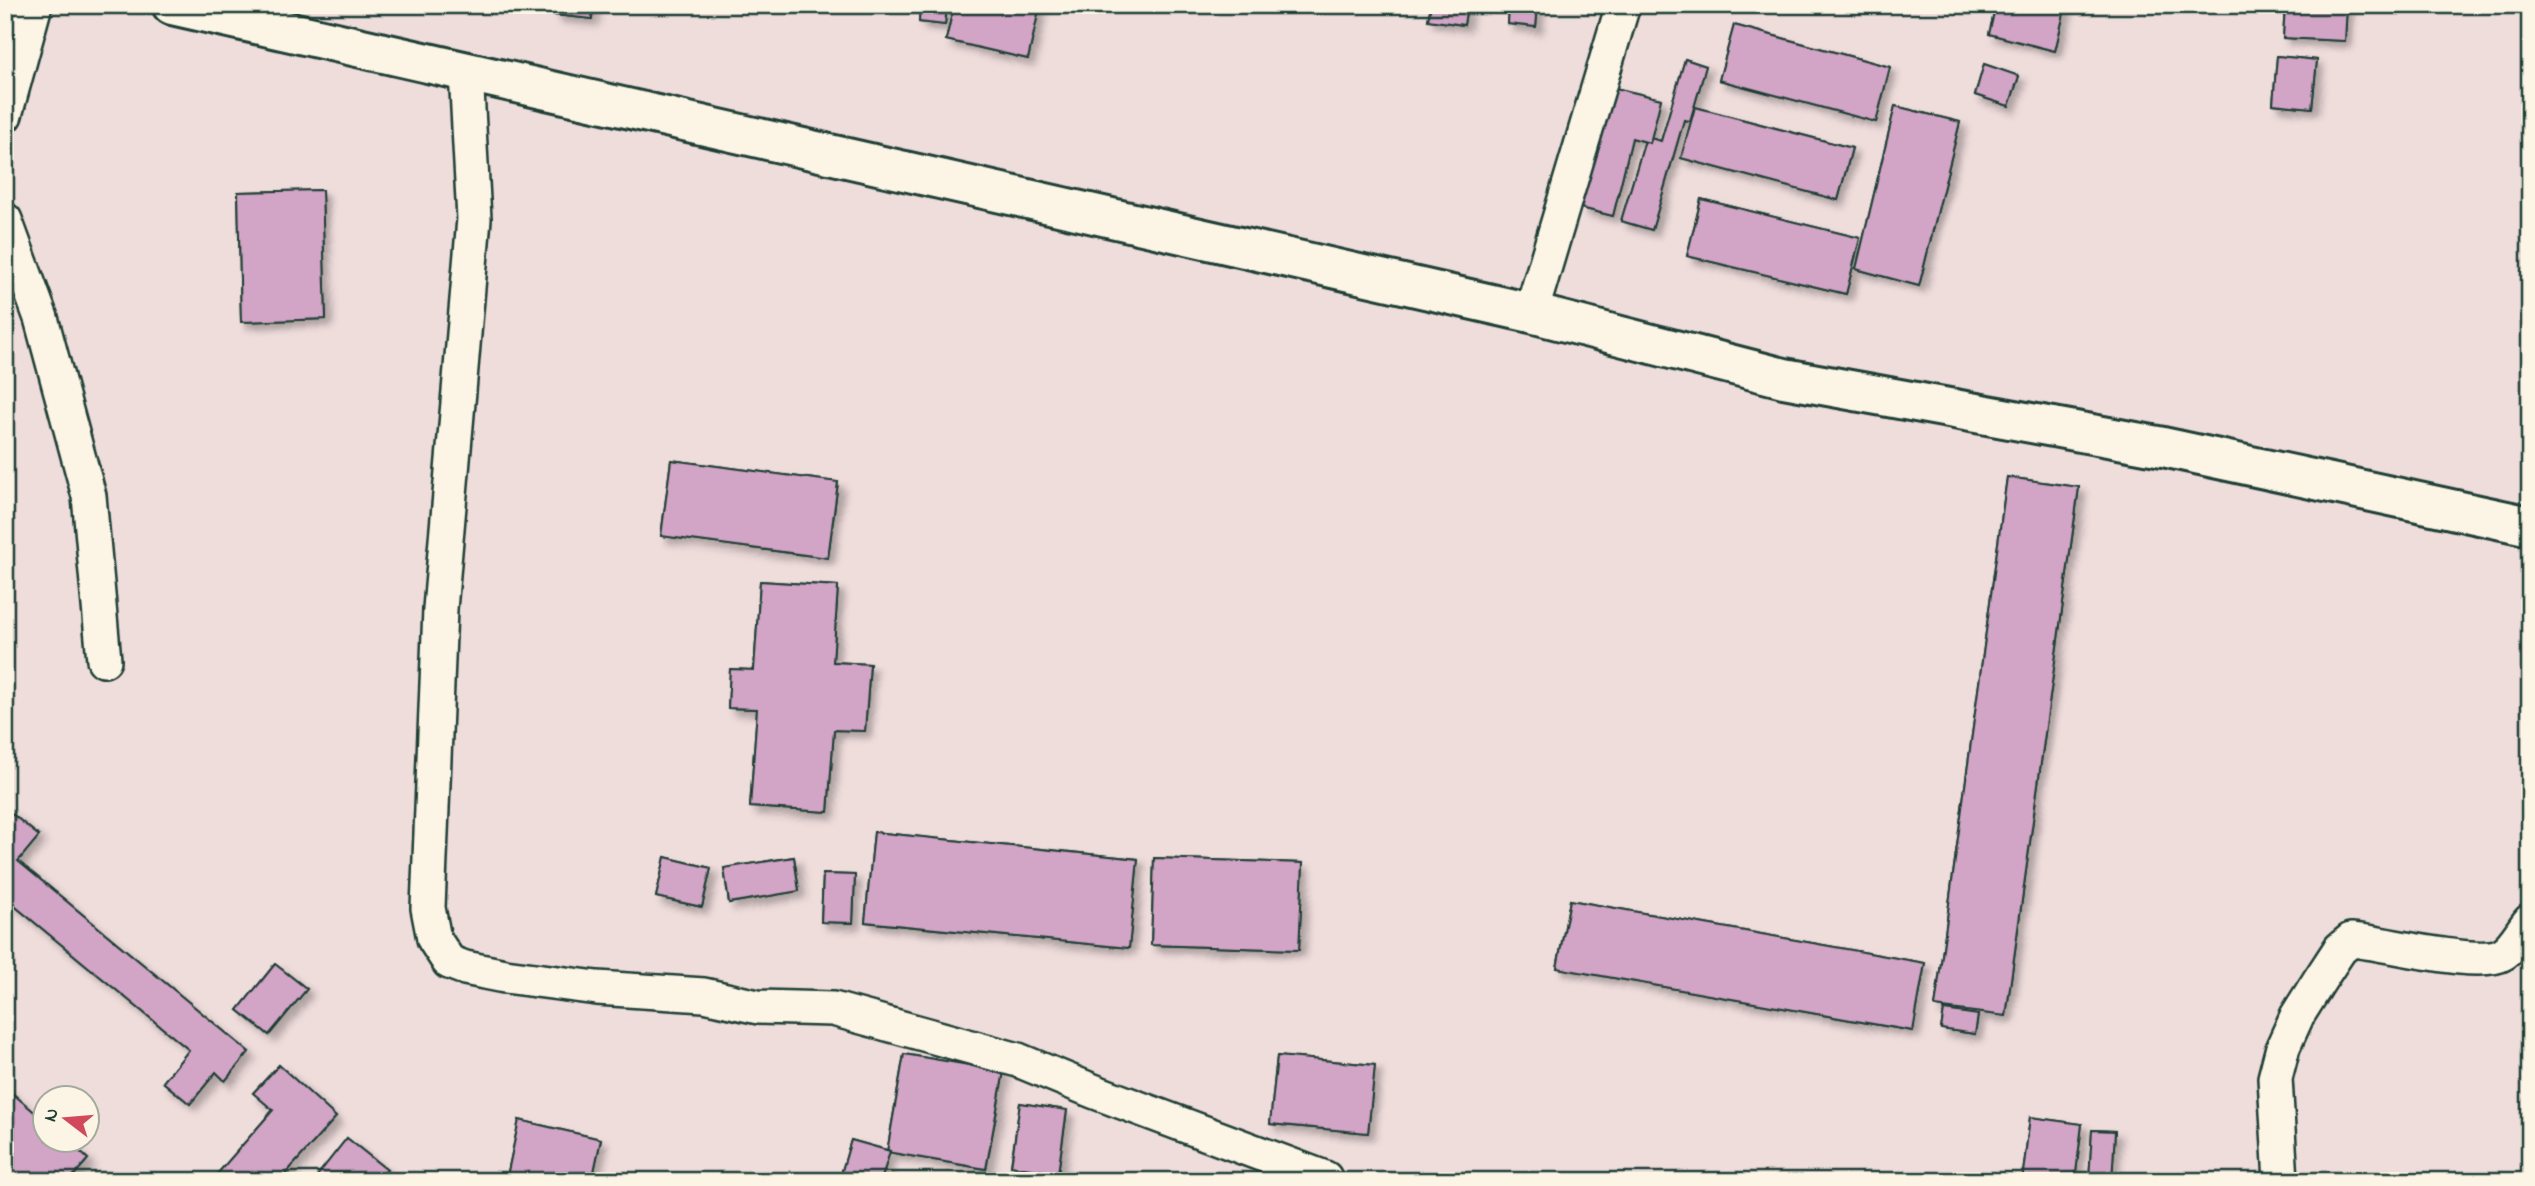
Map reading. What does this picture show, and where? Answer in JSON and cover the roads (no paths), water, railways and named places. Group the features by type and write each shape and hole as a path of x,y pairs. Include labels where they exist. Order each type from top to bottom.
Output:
{"main road":[{"path":"172,5 1531,313 1784,378 2163,447 2530,526"}],"street":[{"path":"5,115 35,5"},
{"path":"1531,313 1623,5"},
{"path":"466,72 474,219 440,609 428,908 434,939 449,961 465,968 597,988 704,995 758,1007 833,1009 1018,1060 1325,1178"},
{"path":"5,220 41,318 89,496 104,660"},
{"path":"2281,1181 2275,1079 2283,1047 2297,1016 2340,949 2351,940 2465,958 2501,955 2530,921"}]}
